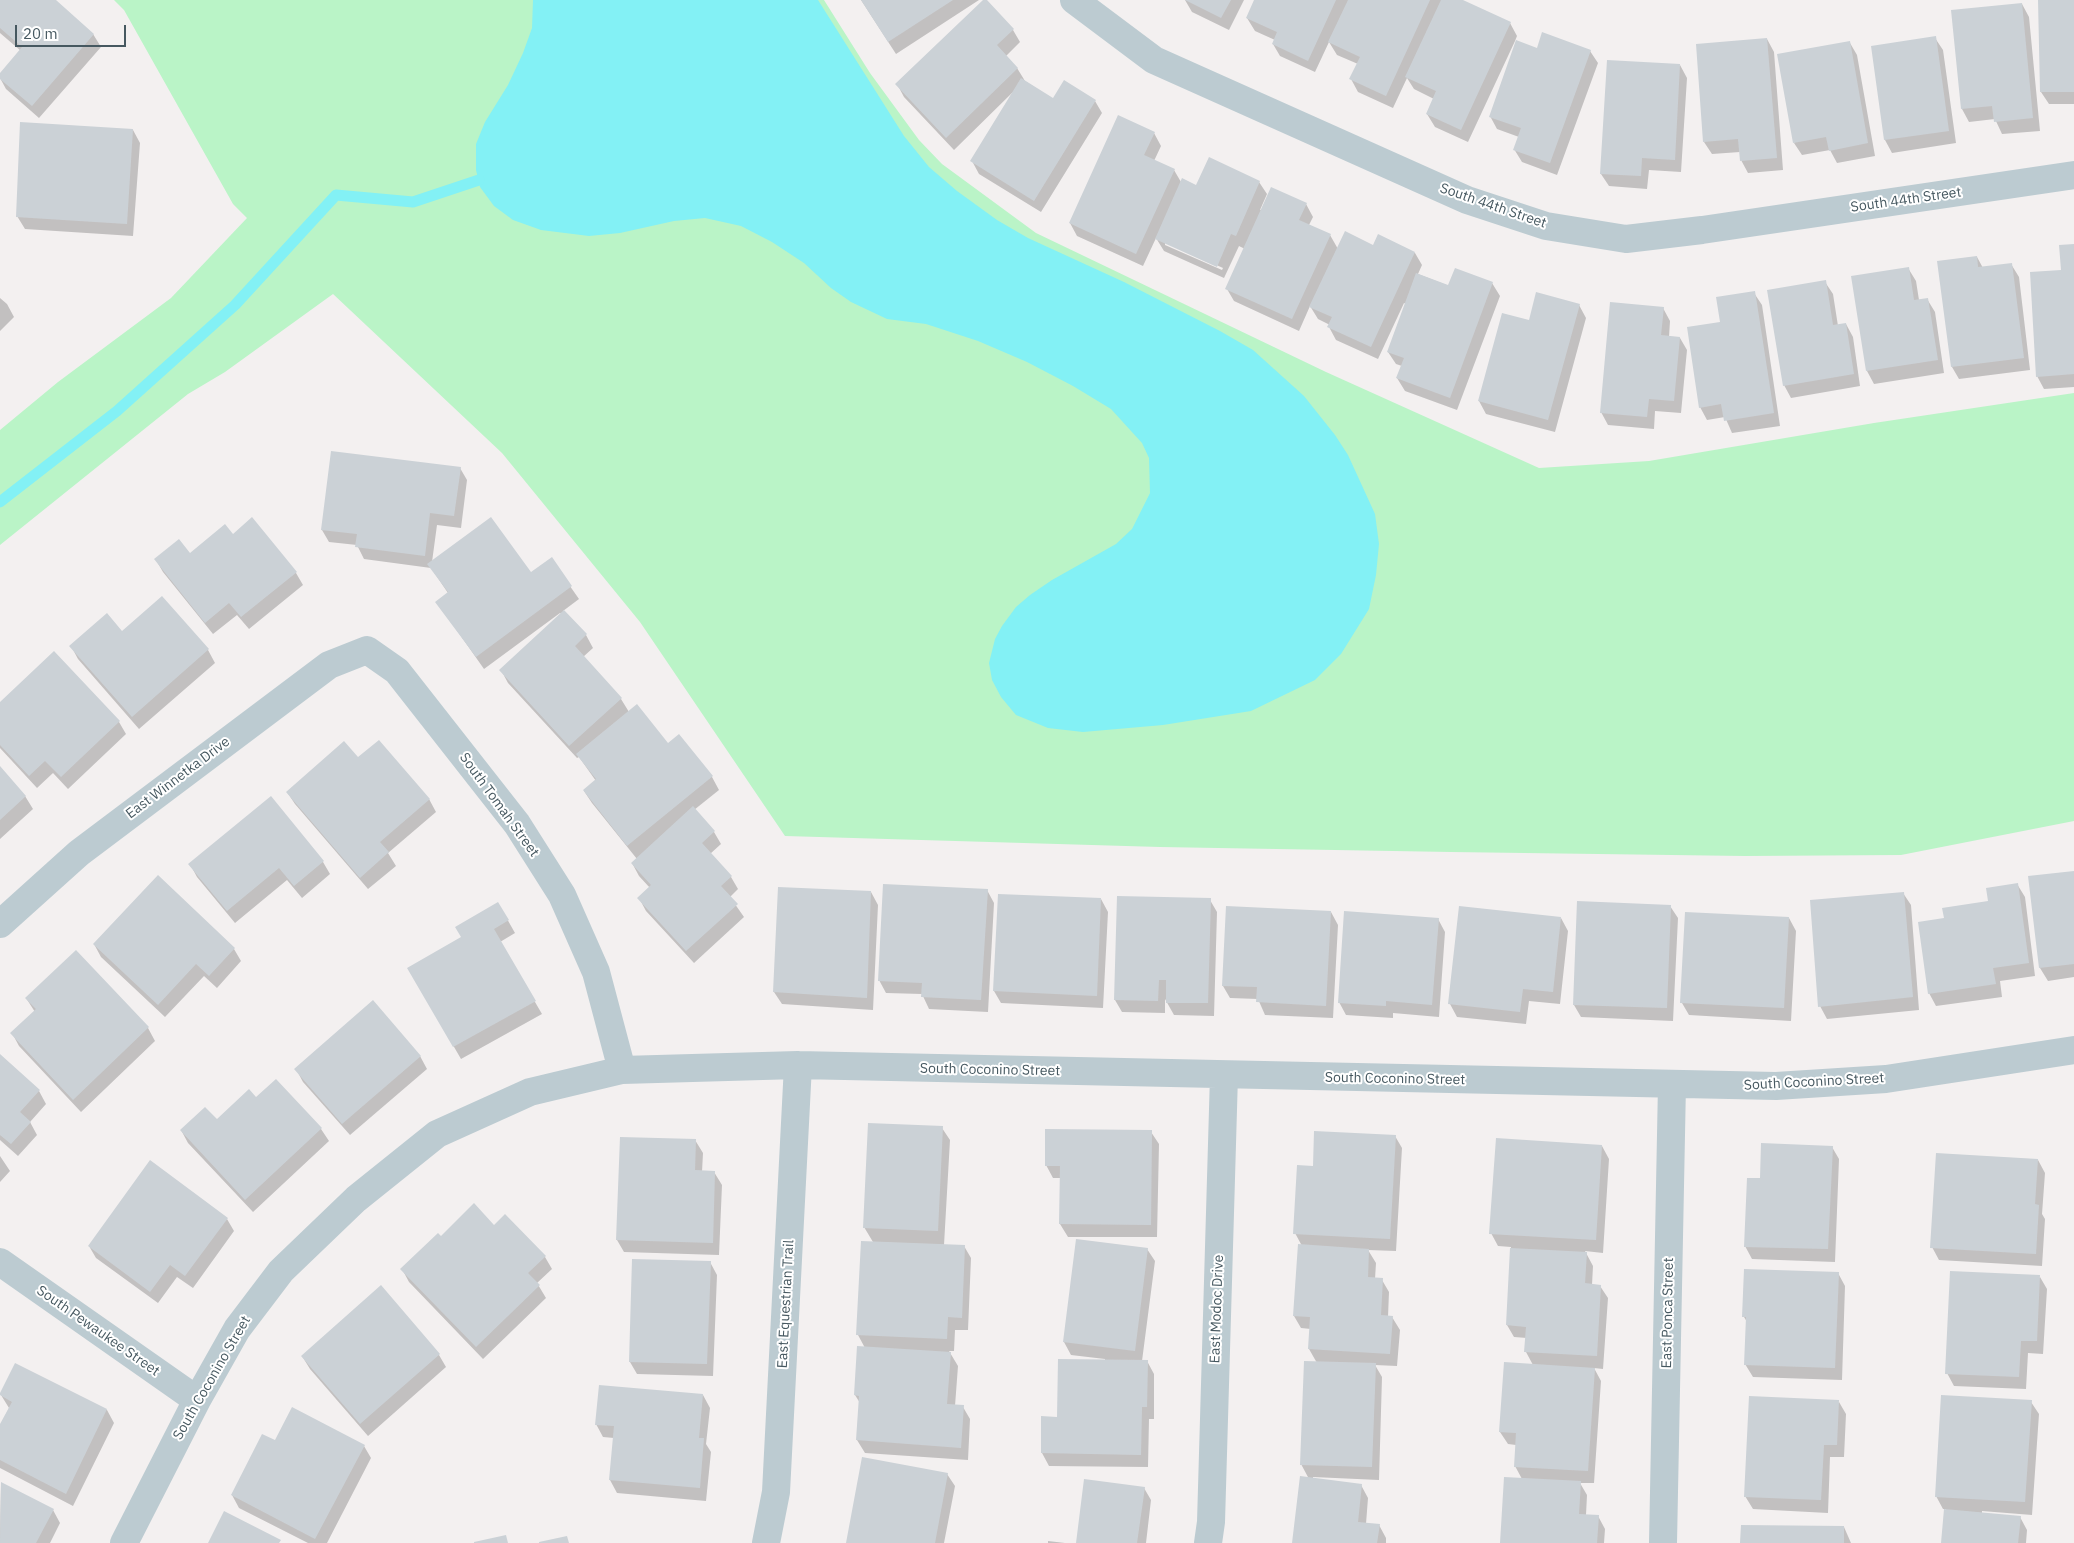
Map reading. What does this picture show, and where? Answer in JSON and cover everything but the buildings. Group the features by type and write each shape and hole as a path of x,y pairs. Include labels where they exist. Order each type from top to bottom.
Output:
{"street":[{"name":"South 44th Street","path":"1074,0 1154,60 1467,200 1546,226 1626,239 1702,230 2074,175"},
{"name":"East Winnetka Drive","path":"0,924 79,853 329,665 367,650"},
{"name":"South Tomah Street","path":"367,650 397,671 516,824 562,895 596,972 622,1070"},
{"name":"South Coconino Street","path":"124,1543 196,1400 237,1329 281,1271 356,1199 438,1134 530,1092 622,1070 798,1065 1224,1076 1776,1086 1886,1079 2074,1050"},
{"name":"East Equestrian Trail","path":"766,1543 776,1492 798,1065"},
{"name":"East Modoc Drive","path":"1208,1543 1212,1522 1224,1076"},
{"name":"East Ponca Street","path":"1663,1543 1672,1084"},
{"name":"South Pewaukee Street","path":"0,1262 196,1400"}],"green space":[{"path":"114,0 824,0 870,73 919,140 942,164 1036,233 1326,372 1539,468 1649,461 1874,423 2074,393 2074,821 1901,855 1745,856 1451,852 1160,847 785,836 640,622 502,453 333,294 225,372 188,394 0,545 0,430 58,382 171,298 247,218 233,204 124,10"}],"water":[{"path":"533,0 818,0 904,136 929,167 957,191 997,220 1028,238 1124,282 1253,350 1304,396 1335,435 1348,455 1375,514 1379,544 1376,575 1369,609 1341,654 1315,680 1251,711 1163,725 1083,732 1048,728 1016,715 1001,697 992,680 989,663 995,639 1016,607 1030,595 1052,580 1116,544 1132,529 1150,493 1149,458 1142,443 1111,409 1073,386 1027,362 978,341 926,324 887,319 851,302 831,288 804,263 772,242 741,226 705,218 674,221 620,233 589,236 541,230 513,220 494,206 480,187 476,170 476,144 485,122 508,85 523,53 532,28"}],"waterway":[{"path":"0,502 117,411 235,305 336,195 413,202 479,180"}]}
